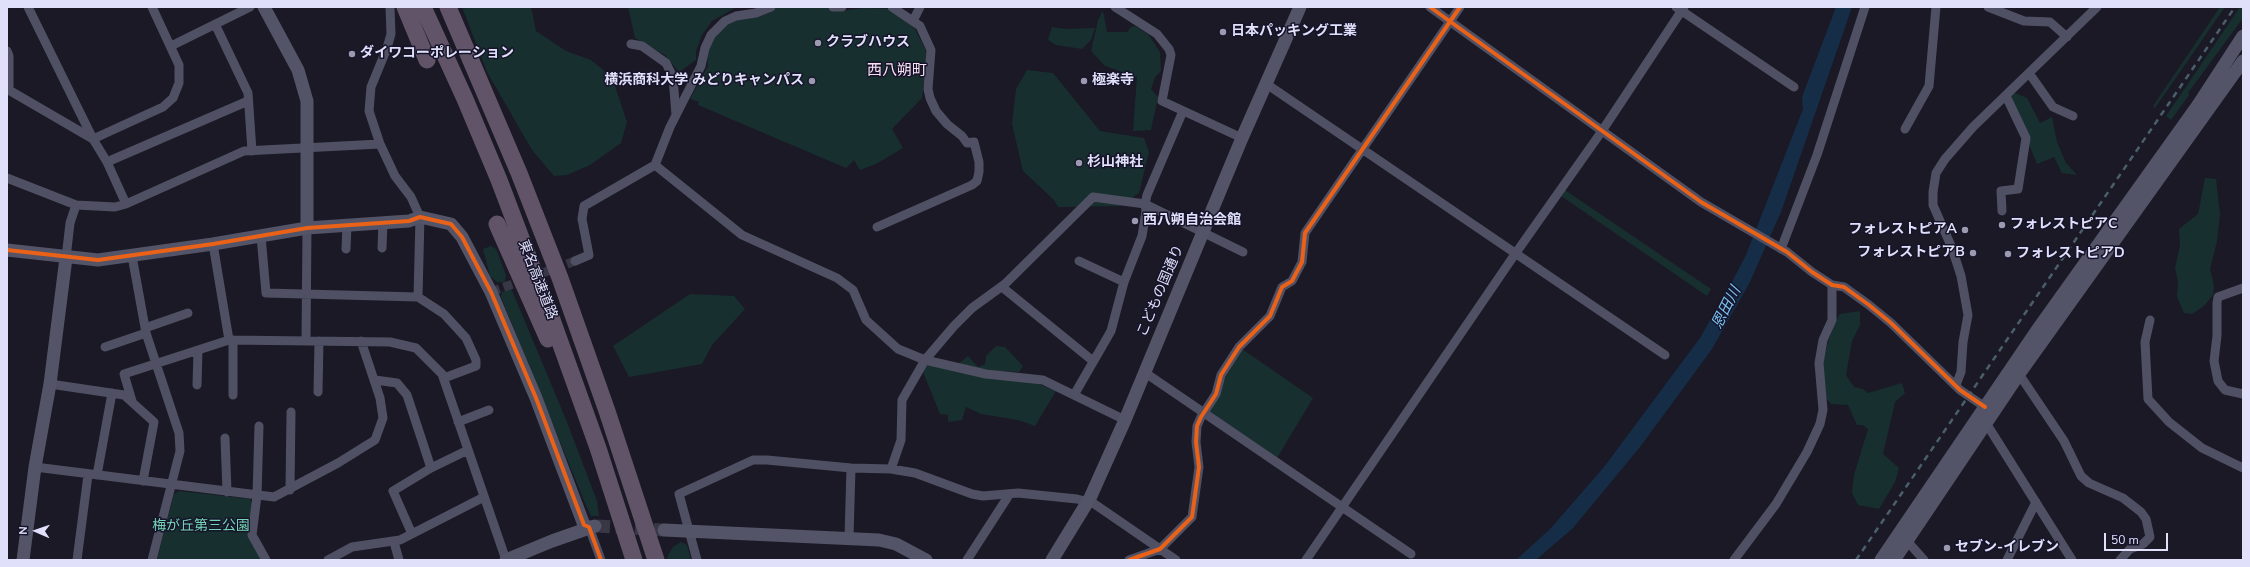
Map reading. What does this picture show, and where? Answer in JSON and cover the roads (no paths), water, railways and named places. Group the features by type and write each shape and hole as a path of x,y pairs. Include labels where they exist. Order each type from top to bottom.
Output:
{"highway":[{"path":"405,7 427,60"},
{"name":"東名高速道路","path":"423,7 465,99 499,180 551,317 598,448 634,560"},
{"name":"東名高速道路","path":"448,7 519,173 560,278 607,411 656,560"},
{"path":"497,224 598,448"}],"street":[{"path":"28,7 126,204"},
{"path":"93,139 163,107 173,98 179,83 179,65 152,7"},
{"path":"171,46 250,7"},
{"path":"264,7 303,85 307,101 306,341"},
{"path":"390,7 391,34 387,48 371,87 368,99 369,110 380,144 395,176 411,197 420,217 418,297"},
{"path":"575,261 589,255 582,218 584,206 655,165 676,115 702,66 704,48 714,31 725,21 736,16 756,13 771,7"},
{"path":"833,7 842,7"},
{"path":"877,227 972,185 977,181 979,172 979,162 974,142 967,143 962,136 947,124 936,111 930,98 928,89 931,50 920,26 892,7"},
{"path":"913,21 920,7"},
{"path":"1115,7 1132,12 1157,34 1169,49 1170,59 1162,100 1242,138"},
{"name":"こどもの国通り","path":"1052,560 1087,503 1126,420 1144,372 1265,83 1300,7"},
{"path":"1430,7 1701,202 1779,248 1832,285 1844,287 1877,311 1956,385 1985,407"},
{"path":"1129,560 1160,549 1192,517 1199,467 1196,431 1204,412 1216,394 1221,375 1239,347 1270,316 1282,287 1292,282 1302,262 1305,233 1460,7"},
{"path":"1779,248 1817,156 1866,7"},
{"path":"1905,129 1929,86 1936,7"},
{"path":"1988,7 2024,21 2050,22 2067,37"},
{"path":"1956,385 1961,372 1963,342 1968,309 1952,248 1933,205 1935,178 1945,159 1973,127 2063,38 2067,37 2097,7"},
{"path":"1306,560 1516,253 1602,131 1680,8 1794,87"},
{"path":"215,24 248,93 252,151"},
{"path":"1881,560 1985,407 2198,105 2243,36"},
{"path":"631,44 642,46 666,63 673,77 676,115"},
{"path":"7,50 9,56 8,89 93,139"},
{"path":"1894,560 2019,374 2243,61"},
{"path":"2029,73 2053,107 2073,116"},
{"path":"1265,83 1665,355"},
{"path":"2002,211 2001,191 2018,189 2026,138 2006,96"},
{"path":"106,162 248,101"},
{"path":"1074,395 1112,331 1124,282 1142,236 1147,195 1184,111"},
{"path":"7,178 76,205 115,207 126,204 244,151 380,144"},
{"path":"655,165 742,235 836,278 853,290 866,320 898,349 925,360 986,374 1043,380 1126,420"},
{"path":"891,469 902,440 902,400 925,360 972,308 1002,286 1093,197 1145,204 1243,252"},
{"path":"23,560 36,467 50,384 70,223 76,205"},
{"path":"7,250 66,258 98,260 213,244 307,228 409,221 420,217 451,224 462,237 491,292 536,398 584,524 593,527"},
{"path":"382,248 383,222"},
{"path":"346,250 347,225"},
{"path":"261,236 266,293 307,295 370,294 418,297 453,322 466,338 476,360 476,366 444,378"},
{"path":"213,244 231,340 233,395"},
{"path":"132,256 145,331 157,362 179,432 180,451 152,560"},
{"path":"1079,261 1124,282"},
{"path":"1734,560 1776,504 1807,452 1820,424 1823,410 1819,363 1823,340 1832,320 1832,285"},
{"path":"1002,286 1093,361"},
{"path":"2243,288 2218,297 2216,303 2218,336 2214,361 2218,381 2225,390 2243,394"},
{"path":"104,347 188,313"},
{"path":"2150,320 2145,342 2148,399 2169,422 2202,448 2243,468"},
{"path":"132,401 124,374 157,362 231,340 361,341 403,344 416,348 432,362 444,378 506,560 593,527"},
{"path":"318,392 319,341"},
{"path":"36,467 171,486 192,486 226,492 274,497 290,490 365,448 374,440 383,418 375,380 361,341"},
{"path":"197,386 198,350"},
{"path":"1144,372 1411,554"},
{"path":"2019,374 2064,440 2081,476 2089,483 2123,498 2141,512 2146,519 2150,537 2143,544 2130,550 2120,560"},
{"path":"375,380 397,383 408,395 432,468"},
{"path":"50,384 124,395 154,422 143,481"},
{"path":"77,560 93,475 112,393"},
{"path":"458,422 489,410"},
{"path":"290,490 291,412"},
{"path":"1986,423 2072,560"},
{"path":"260,426 257,496 252,535 266,560"},
{"path":"225,438 226,492"},
{"path":"412,534 393,491 432,468 468,450"},
{"path":"697,560 679,494 753,460 836,465 851,468 891,469 915,473 972,494 983,496 1009,495 1018,493 1077,499 1087,503 1094,503 1176,560"},
{"path":"849,537 851,468"},
{"path":"967,560 1009,495"},
{"path":"328,560 352,547 394,542 484,497"},
{"path":"2007,560 2036,502"},
{"path":"593,527 601,560"},
{"path":"664,530 849,537 879,540 896,544 926,560"},
{"path":"1907,541 1924,560"},
{"path":"394,542 399,560"}],"water":[{"name":"恩田川","path":"1836,7 1852,7 1781,212 1749,284 1712,349 1640,447 1573,528 1536,560 1516,560 1550,529 1604,467 1700,338 1746,255 1803,109 1802,97"}],"tunnel":[{"path":"491,292 575,261"},
{"path":"597,526 664,530"}],"railway":[{"path":"1856,560 2235,7"}],"place":[{"name":"日本パッキング工業","path":"1223,32"},
{"name":"クラブハウス","path":"818,43"},
{"name":"ダイワコーポレーション","path":"352,54"},
{"name":"横浜商科大学 みどりキャンパス","path":"812,81"},
{"name":"極楽寺","path":"1084,81"},
{"name":"杉山神社","path":"1079,163"},
{"name":"西八朔自治会館","path":"1135,221"},
{"name":"フォレストピアC","path":"2002,225"},
{"name":"フォレストピアA","path":"1965,230"},
{"name":"フォレストピアB","path":"1973,253"},
{"name":"フォレストピアD","path":"2008,254"},
{"name":"セブン-イレブン","path":"1947,548"}],"district":[{"name":"西八朔町","path":"897,71"}],"park label":[{"name":"梅が丘第三公園","path":"201,527"}]}
